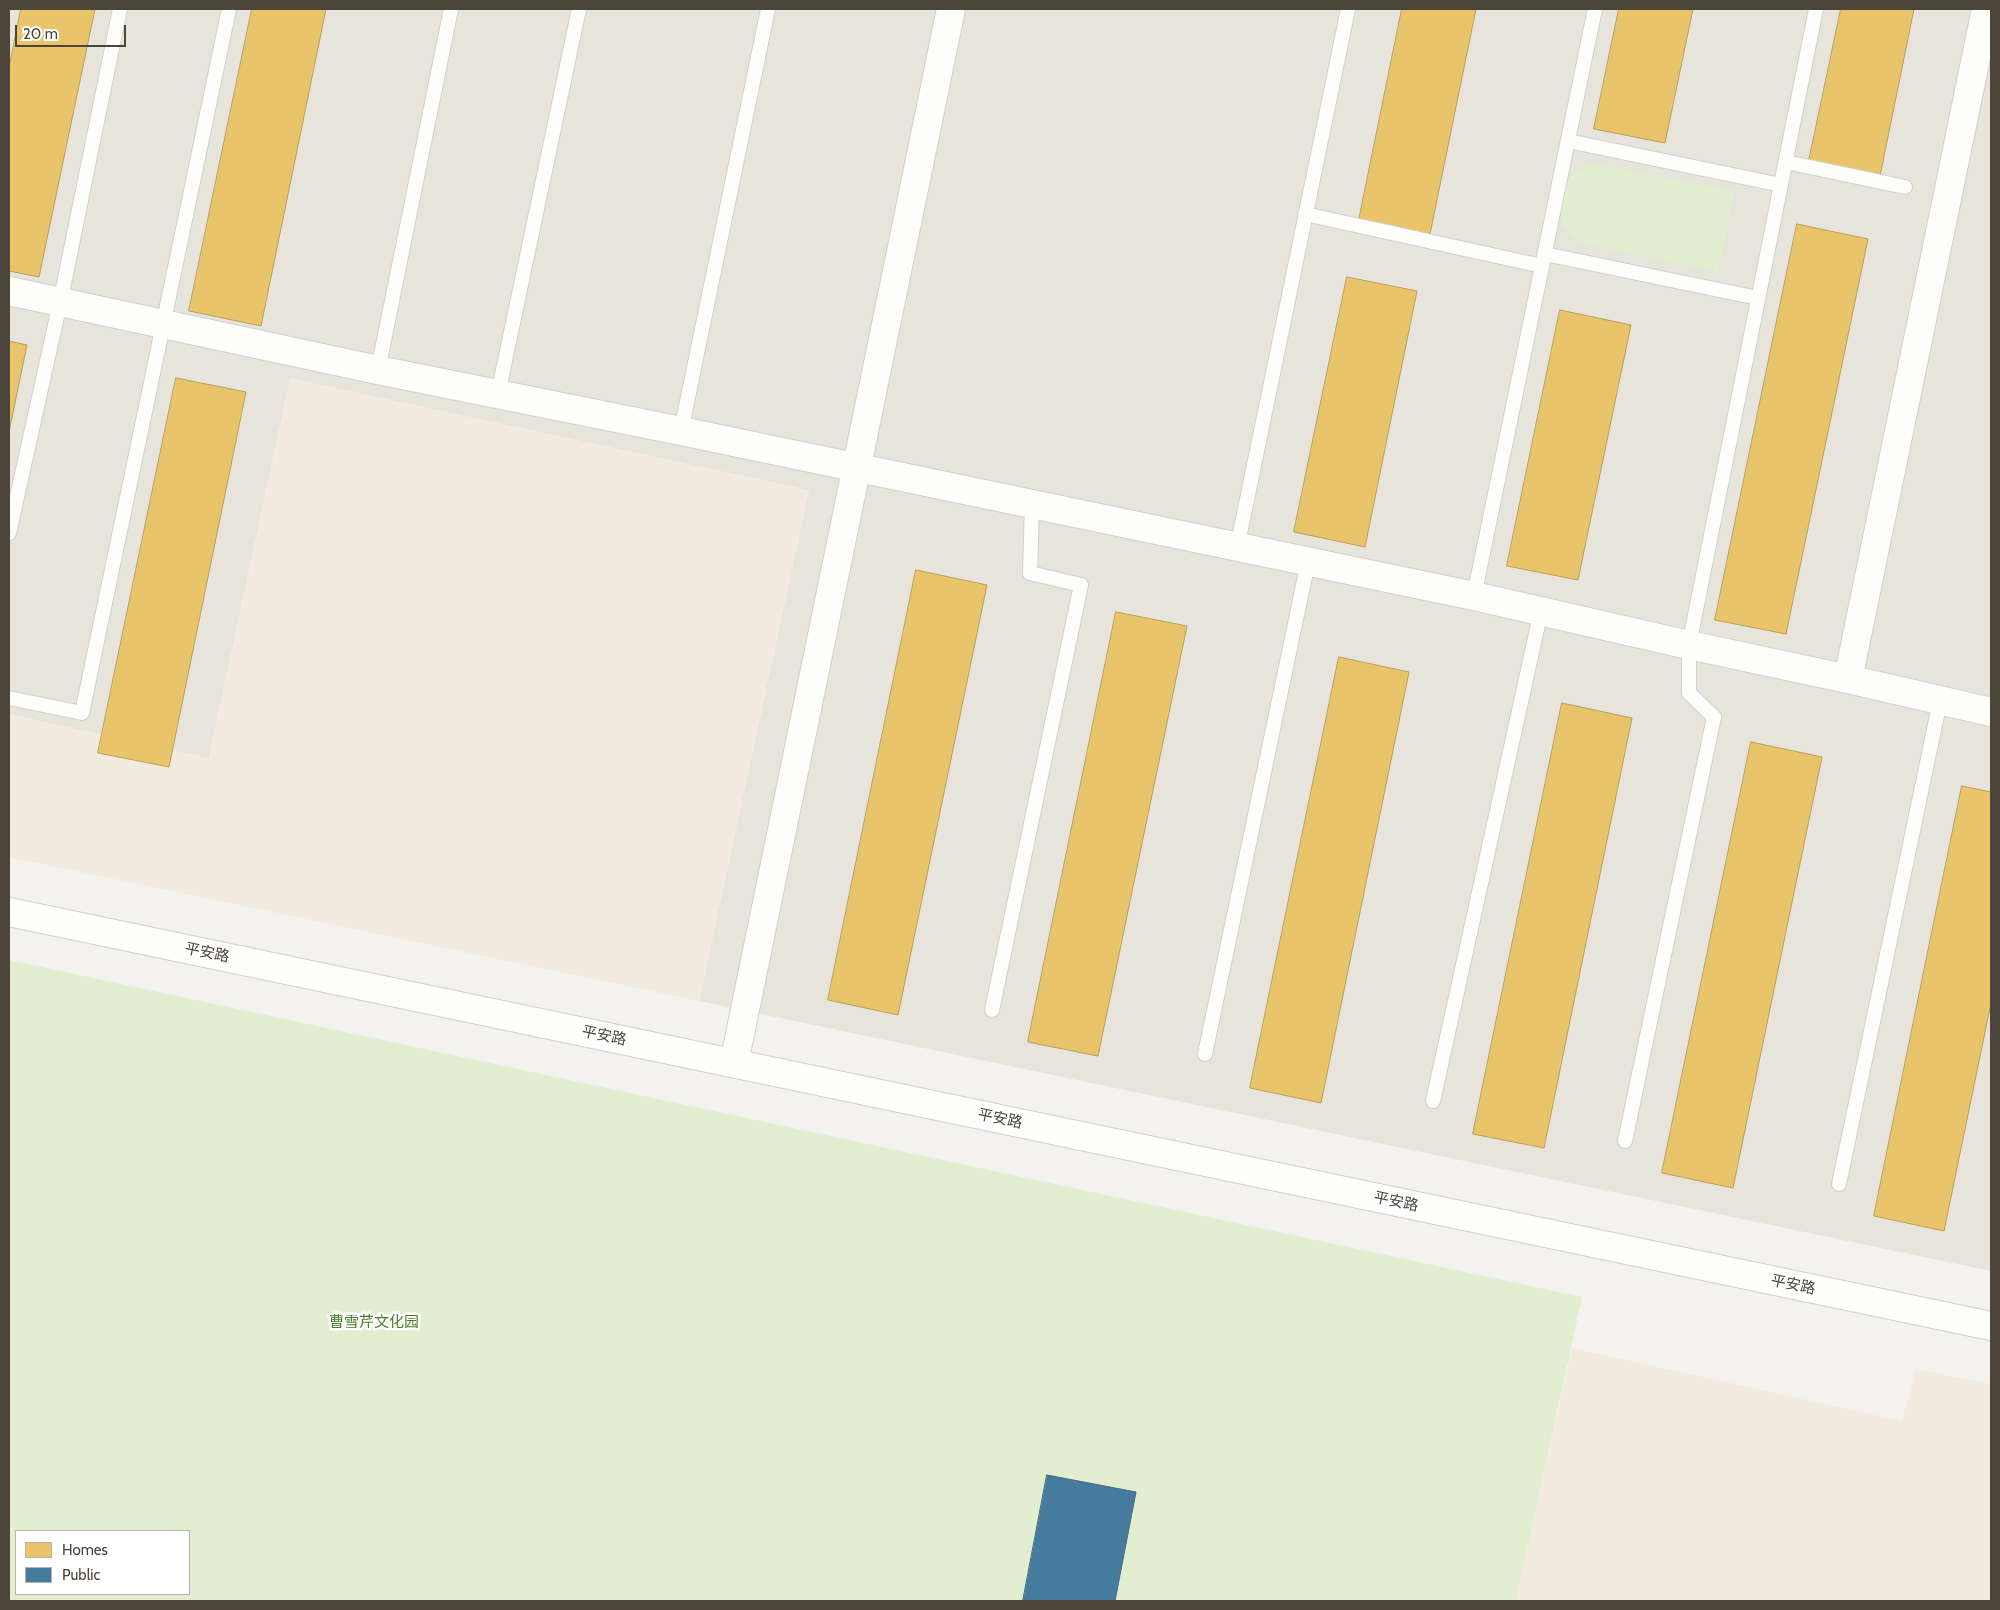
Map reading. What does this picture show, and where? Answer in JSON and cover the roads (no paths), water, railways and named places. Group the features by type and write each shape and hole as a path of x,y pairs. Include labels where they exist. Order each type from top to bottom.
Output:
{"street":[{"path":"734,1063 951,9"},
{"path":"1848,679 1986,9"},
{"path":"9,292 1474,596 1688,646 1848,679 1991,712"},
{"name":"平安路","path":"9,912 1991,1326"}],"lane":[{"path":"9,533 60,303 120,9"},
{"path":"9,698 82,713 229,9"},
{"path":"378,370 450,9"},
{"path":"498,394 579,9"},
{"path":"681,431 768,9"},
{"path":"1238,548 1348,9"},
{"path":"1474,596 1595,9"},
{"path":"1625,1141 1714,717 1690,693 1688,646 1816,9"},
{"path":"1568,141 1780,185"},
{"path":"1786,162 1905,187"},
{"path":"1305,214 1543,260 1758,298"},
{"path":"992,1010 1081,586 1030,573 1032,504"},
{"path":"1205,1054 1308,562"},
{"path":"1433,1101 1541,611"},
{"path":"1839,1184 1940,701"}],"park label":[{"name":"曹雪芹文化园","path":"374,1323"}]}
